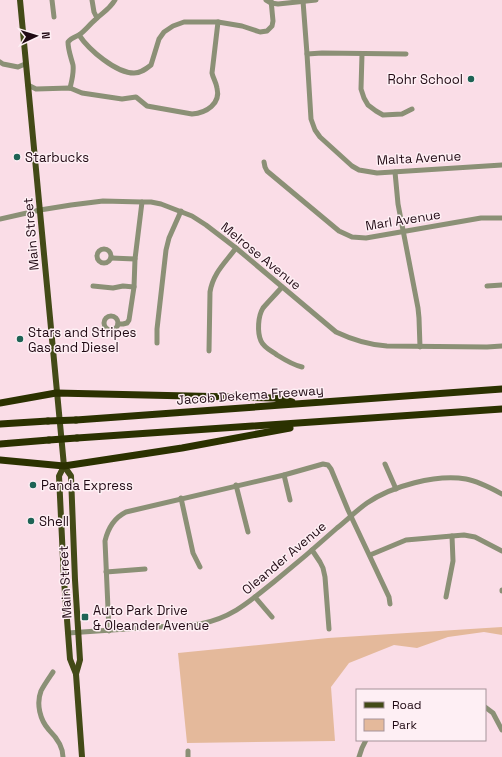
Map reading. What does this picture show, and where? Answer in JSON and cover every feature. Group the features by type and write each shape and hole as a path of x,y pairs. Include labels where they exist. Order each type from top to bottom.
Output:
{"highway":[{"name":"Jacob Dekema Freeway","path":"0,424 76,420 502,389"},
{"path":"0,403 56,393 275,398 298,404"},
{"path":"0,444 502,409"},
{"path":"0,460 64,466 182,448 321,422"}],"main road":[{"name":"Main Street","path":"20,0 56,393 64,466 71,476 80,660 76,674"},
{"name":"Main Street","path":"64,466 59,476 64,580 70,659 76,674 82,757"},
{"path":"64,580 75,580"}],"street":[{"path":"52,0 54,17"},
{"path":"92,0 96,18"},
{"path":"70,88 73,76 73,66 68,42 70,39 79,35 96,18 105,13 115,0"},
{"path":"266,0 278,4 316,0"},
{"name":"Malta Avenue","path":"303,1 311,119 318,134 352,166 358,170 377,173 502,165"},
{"path":"79,35 91,49 119,70 134,73 140,72 151,65 159,38 164,32 173,26 184,22 218,22 264,32 269,30 272,24 271,2"},
{"path":"28,85 36,89 70,88 82,94 122,99 136,97 147,106 197,114 206,111 217,98 218,89 213,80 212,73 218,22"},
{"path":"307,54 406,54"},
{"path":"362,54 361,89 368,105 376,112 383,115 402,114 412,110"},
{"path":"0,62 18,67 26,64"},
{"name":"Marl Avenue","path":"264,162 267,170 338,231 352,237 366,238 481,218 502,218"},
{"path":"396,172 398,204 418,308 420,346"},
{"name":"Melrose Avenue","path":"0,219 40,210 103,201 151,202 161,204 192,216 202,223 236,248 336,332 348,338 362,343 376,345 502,346"},
{"path":"118,324 128,323 130,320 142,202"},
{"path":"157,343 157,327 166,250 169,238 181,211"},
{"path":"209,351 211,284 217,271 236,248"},
{"path":"111,258 135,259"},
{"path":"487,286 502,285"},
{"path":"93,286 112,288 123,286 134,287"},
{"path":"282,287 263,309 259,318 261,341 268,349 296,366 302,367"},
{"path":"109,630 105,541 112,523 120,515 126,512 181,498 284,475 323,464 328,465 331,469 389,597 390,604"},
{"path":"385,464 396,489"},
{"path":"284,475 290,500"},
{"name":"Oleander Avenue","path":"68,634 200,624 219,619 235,612 255,597 366,503 396,489 422,480 457,478 467,479 478,482 502,494"},
{"path":"236,485 248,532"},
{"path":"181,498 193,553 200,567"},
{"path":"370,555 406,540 452,536 475,537 502,551"},
{"path":"446,597 453,561 452,536"},
{"path":"312,550 323,568 325,577 329,629"},
{"path":"106,572 145,569"},
{"path":"255,597 272,617"},
{"path":"52,672 41,692 39,700 41,717 61,745 63,757"},
{"path":"486,708 494,713 502,730"},
{"path":"359,757 366,741"}],"green space":[{"path":"502,627 502,635 484,632 448,637 417,648 394,645 349,663 331,687 335,741 187,743 178,653 328,638"}],"place":[{"name":"Rohr School","path":"471,79"},
{"name":"Starbucks","path":"17,157"},
{"name":"Stars and Stripes Gas and Diesel","path":"20,339"},
{"name":"Panda Express","path":"33,485"},
{"name":"Shell","path":"31,521"},
{"name":"Auto Park Drive & Oleander Avenue","path":"85,617"}]}
